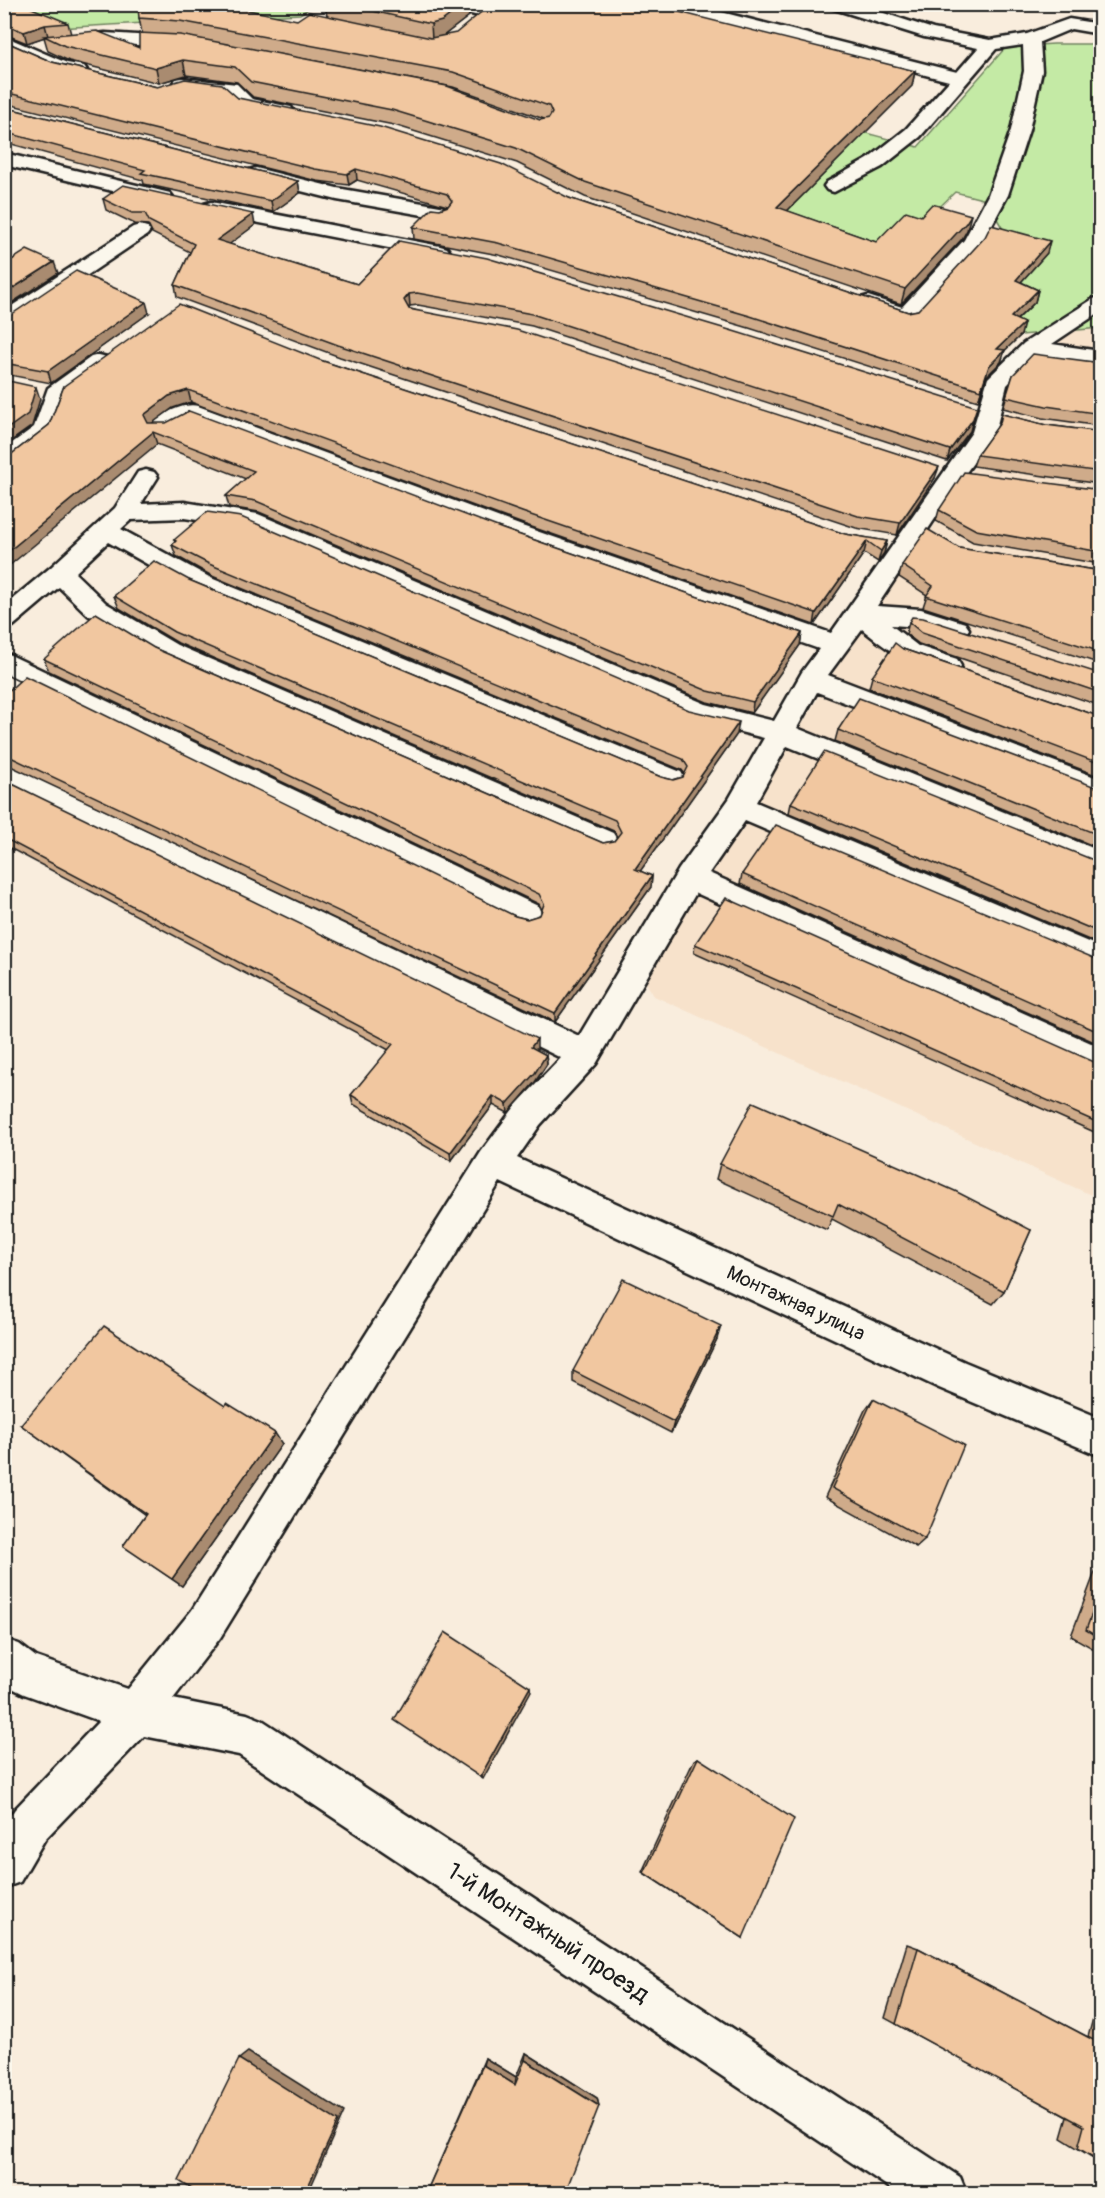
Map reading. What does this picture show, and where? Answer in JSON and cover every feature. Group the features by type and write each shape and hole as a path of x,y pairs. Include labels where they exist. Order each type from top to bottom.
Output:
{"street":[{"path":"452,4 493,9"},
{"path":"668,4 959,78"},
{"path":"837,4 930,33 990,45 1031,39 1075,17 1101,29"},
{"path":"472,26 493,9"},
{"path":"27,51 54,43 105,38 183,43 205,47"},
{"path":"849,296 906,315 973,243 998,195 1020,130 1032,71 1031,39"},
{"path":"4,41 62,67 95,75"},
{"path":"834,186 875,163 913,133 990,45"},
{"path":"169,88 186,82 231,88 246,103 304,115"},
{"path":"4,159 198,205 456,255"},
{"path":"234,168 337,194 440,212"},
{"path":"198,205 320,200 337,194"},
{"path":"4,321 140,231"},
{"path":"4,1866 30,1824 136,1713 206,1624 493,1163 528,1115 585,1054 690,877 739,807 811,678 834,644 859,614 954,472 983,434 996,383 1032,348 1101,303"},
{"path":"1032,348 1101,357"},
{"path":"4,461 44,430 46,391 114,351"},
{"path":"161,428 190,411 513,532 834,644"},
{"path":"4,620 60,573 115,522 146,477"},
{"path":"115,522 184,510 249,520 699,712 782,733 1101,863"},
{"path":"115,522 202,584 671,779"},
{"path":"60,573 98,609 168,651 603,841"},
{"path":"859,614 921,618 977,636"},
{"path":"859,614 909,652 976,675"},
{"path":"4,661 527,915"},
{"path":"811,678 1101,790"},
{"path":"4,772 585,1054"},
{"path":"739,807 1101,960"},
{"path":"690,877 1101,1062"},
{"name":"Монтажная улица","path":"493,1163 952,1375 1101,1437"},
{"name":"1-й Монтажный проезд","path":"4,1659 24,1673 136,1713 247,1735 943,2193"}],"shaded area":[{"path":"1100,328 1100,1199 654,996 645,981 842,659 966,480 1010,411 1013,385 1026,365 1071,329"}],"green space":[{"path":"4,5 315,5 300,14 57,28"},
{"path":"1100,44 1100,328 1021,335 1007,329 1012,292 1011,243 986,200 955,192 903,243 796,240 576,55 918,147 1006,47"}],"building":[{"path":"4,4 22,4 68,23 45,25 24,32 4,24"},
{"path":"341,4 464,4 442,21 431,24"},
{"path":"491,4 647,4 915,71 777,207 876,242 906,211 921,216 932,204 971,215 905,289 585,182 516,148 392,110 251,82 235,67 183,60 156,68 65,46 44,36 97,31 139,48 139,33 180,35 447,86 540,120 549,118 552,113 549,106 453,72 180,21 139,18 138,8 182,6 236,11 239,8 297,20 309,12 431,38 456,33"},
{"path":"4,41 52,62 157,87 185,79 222,84 238,98 380,127 501,164 569,198 908,312 918,310 985,237 991,225 1050,241 1016,280 1038,290 1011,317 1024,323 997,349 1005,350 989,366 981,390 750,316 498,243 413,227 432,208 440,209 448,206 452,201 447,194 356,169 347,174 315,169 4,92"},
{"path":"4,107 298,181 271,201 141,173 145,170 4,132"},
{"path":"123,185 253,214 217,240 357,284 399,241 487,258 977,407 973,419 950,450 532,314 417,293 409,294 404,300 409,309 517,330 939,467 900,523 858,516 338,345 175,285 194,244 149,221 145,213 132,213 103,199"},
{"path":"27,250 54,262 4,294 4,265"},
{"path":"76,271 146,302 48,371 4,363 4,317 9,316"},
{"path":"179,304 320,360 845,534 887,541 881,551 867,541 816,613 522,512 188,390 169,396 144,415 148,423 166,423 189,411 503,529 802,633 753,702 708,691 256,501 226,496 254,471 153,432 4,555 4,457 9,456 49,425 64,386"},
{"path":"1033,354 1101,363 1101,414 1046,406 1006,397 1013,375"},
{"path":"4,380 36,387 28,414 4,431"},
{"path":"1002,414 1046,425 1101,432 1101,472 977,455 1000,423"},
{"path":"964,472 1101,490 1101,552 976,530 939,510"},
{"path":"207,512 241,517 689,710 739,722 635,869 652,876 555,1013 4,754 4,695 25,676 515,916 527,919 540,915 544,904 539,894 44,659 96,613 154,648 603,843 614,841 621,832 615,820 174,632 114,596 154,561 189,580 661,777 673,780 683,777 688,767 683,759 209,564 172,545 176,541 174,540"},
{"path":"927,529 959,548 1101,571 1101,652 926,596 933,586 902,565"},
{"path":"912,617 923,618 1101,674 1101,693 922,633 909,622"},
{"path":"895,643 903,649 1101,717 1101,764 872,677"},
{"path":"859,698 1101,789 1101,836 838,730"},
{"path":"824,752 1101,863 1101,933 791,803"},
{"path":"4,780 537,1039 531,1047 546,1055 535,1073 507,1104 493,1096 450,1153 351,1095 393,1044 4,838"},
{"path":"776,825 1101,961 1101,1033 742,874"},
{"path":"726,898 1101,1065 1101,1124 695,944"},
{"path":"753,1102 955,1191 1031,1230 1004,1291 838,1204 833,1216 720,1164"},
{"path":"623,1279 721,1326 674,1422 573,1371"},
{"path":"104,1326 225,1406 227,1403 275,1433 172,1579 123,1546 146,1514 21,1425"},
{"path":"873,1399 964,1445 925,1539 832,1488"},
{"path":"1101,1589 1101,1639 1086,1630"},
{"path":"445,1632 530,1687 480,1777 394,1720"},
{"path":"698,1758 794,1819 743,1938 644,1873"},
{"path":"918,1948 1101,2044 1101,2162 1078,2148 1084,2126 896,2024"},
{"path":"239,2059 338,2121 305,2193 198,2193 179,2181"},
{"path":"525,2060 599,2106 565,2193 426,2193 483,2065 515,2085"}]}
